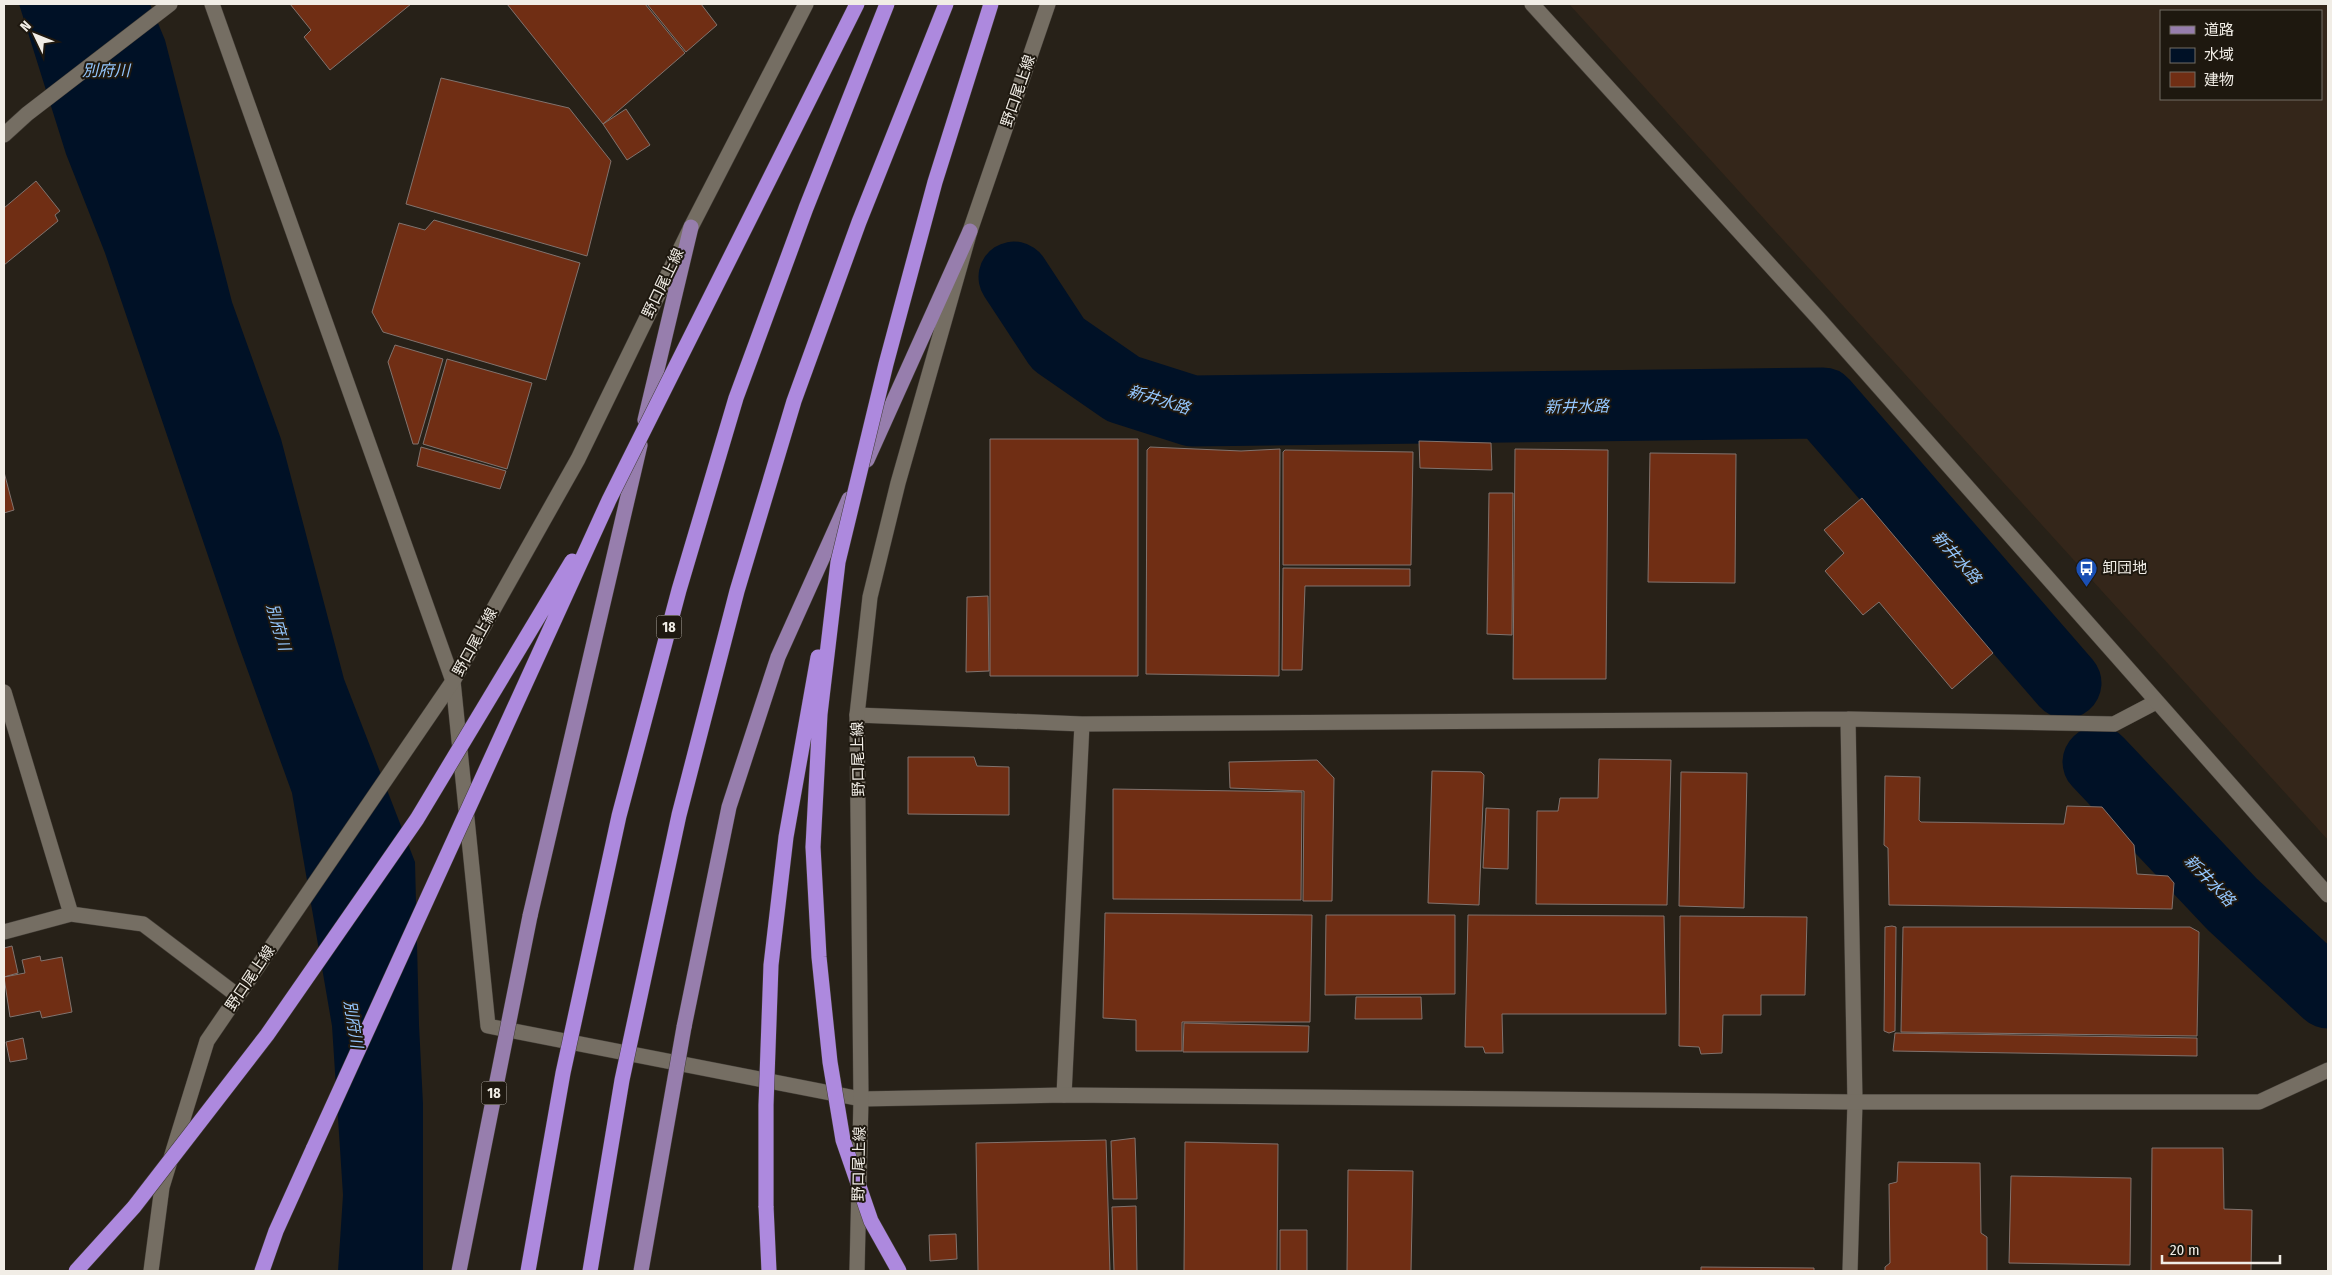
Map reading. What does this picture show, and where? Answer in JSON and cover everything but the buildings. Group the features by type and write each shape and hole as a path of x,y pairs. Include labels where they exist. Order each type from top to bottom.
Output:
{"highway":[{"path":"262,1271 276,1231 609,500 857,4"},
{"name":"18","path":"528,1271 563,1074 615,835 679,590 736,398 806,208 887,4"},
{"path":"590,1271 622,1080 679,815 737,592 794,401 859,222 946,4"},
{"path":"769,1271 766,1105 770,965 786,837 808,707 838,562 886,364 935,182 991,4"},
{"path":"76,1271 134,1207 267,1036 412,827 609,500"},
{"path":"838,562 820,714 814,847 819,957 830,1062 843,1140 871,1221 899,1271"}],"main road":[{"name":"18","path":"460,1271 530,916 690,227"},
{"path":"641,1271 684,1027 729,806 778,658 970,231"}],"street":[{"path":"4,135 27,114 170,4"},
{"path":"212,4 453,681 488,1026 861,1099 1064,1095 1855,1102 2259,1102 2328,1070"},
{"name":"野口尾上線","path":"151,1271 162,1187 207,1041 453,681 578,460 690,227 806,4"},
{"name":"野口尾上線","path":"857,1271 861,1099 857,715 870,597 898,483 970,231 1048,4"},
{"path":"1532,4 1818,318 2328,895"},
{"path":"4,692 71,914"},
{"path":"857,715 1082,724 1848,719 2114,724 2156,702"},
{"path":"1848,719 1855,1102 1850,1271"},
{"path":"1064,1095 1082,724"},
{"path":"4,932 71,914 143,924 238,996"}],"shaded area":[{"path":"1569,4 2328,4 2328,840"}],"water":[{"name":"別府川","path":"19,4 150,4 165,40 232,302 281,439 344,679 415,862 423,1104 423,1271 338,1271 343,1195 332,1026 292,793 237,641 105,253 66,154"}],"waterway":[{"name":"新井水路","path":"1014,277 1058,344 1123,389 1192,411 1823,403 2066,683"},
{"name":"新井水路","path":"2098,762 2232,904 2328,993"}],"place":[{"name":"卸団地","path":"2086,587"}]}
